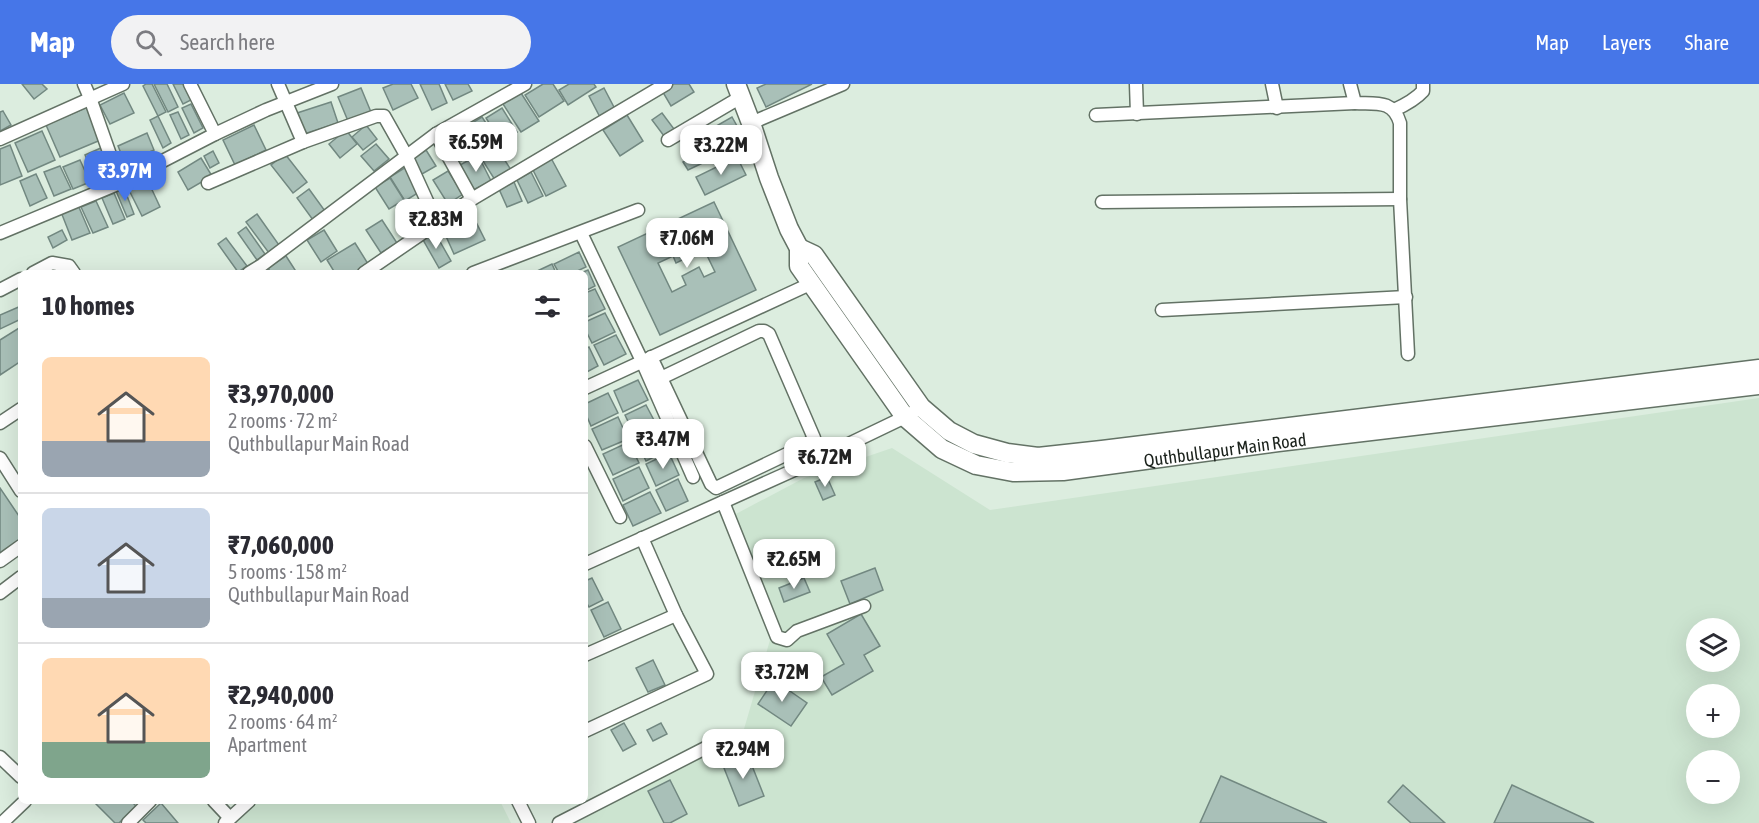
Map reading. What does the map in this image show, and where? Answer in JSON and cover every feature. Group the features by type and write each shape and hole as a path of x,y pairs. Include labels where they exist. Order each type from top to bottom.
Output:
{"main road":[{"name":"Quthbullapur Main Road","path":"739,91 769,178 799,248 799,266 810,284 942,449 976,465 1013,472 1064,471 1278,442 1759,385"},
{"name":"Quthbullapur Main Road","path":"799,248 814,255 913,412 974,444 1007,453 1038,457 1759,369"}],"street":[{"path":"84,84 120,183"},
{"path":"0,139 123,84"},
{"path":"190,84 215,134"},
{"path":"278,84 303,142"},
{"path":"0,233 120,183 215,134 332,84"},
{"path":"265,269 436,134 525,84"},
{"path":"368,270 472,199 666,84"},
{"path":"751,123 843,84"},
{"path":"1136,84 1137,114"},
{"path":"1272,84 1277,108"},
{"path":"1350,84 1355,104"},
{"path":"1394,110 1418,96 1423,91 1423,84"},
{"path":"668,140 739,91"},
{"path":"1096,115 1355,104 1387,105 1394,110 1400,123 1400,199 1408,354"},
{"path":"208,183 303,142 380,115 387,120 406,156 437,223"},
{"path":"436,134 472,199"},
{"path":"1102,202 1400,199"},
{"path":"499,268 638,210"},
{"path":"581,233 647,359 693,477"},
{"path":"39,270 52,263 69,266 72,270"},
{"path":"0,290 18,281"},
{"path":"588,387 810,284"},
{"path":"1162,310 1406,297"},
{"path":"647,359 661,378 711,484 717,488 808,444 814,438 770,334 764,331 759,331 661,378"},
{"path":"0,423 18,412"},
{"path":"588,563 803,466 913,412"},
{"path":"588,452 620,517"},
{"path":"0,458 18,486"},
{"path":"723,502 777,637 787,640 797,631 864,606"},
{"path":"588,730 706,674 676,615 642,538"},
{"path":"0,561 18,548"},
{"path":"0,593 18,579"},
{"path":"588,654 676,615"},
{"path":"559,823 723,739"},
{"path":"0,757 18,774"},
{"path":"2,823 22,804"},
{"path":"128,823 147,804"},
{"path":"215,804 228,821 246,804"},
{"path":"520,804 529,823"}],"shaded area":[{"path":"1759,398 1759,823 551,823 744,729 770,640 732,516 804,478 892,448 990,510"},
{"path":"249,804 502,804 511,823 231,823"}],"building":[{"path":"22,84 42,84 47,89 34,99"},
{"path":"152,84 166,112 158,116 143,86"},
{"path":"154,84 167,84 178,107 168,112"},
{"path":"173,84 186,84 193,99 183,104"},
{"path":"393,84 411,84 418,98 393,110 383,88"},
{"path":"420,84 439,84 447,103 432,110"},
{"path":"445,84 468,84 472,91 453,100"},
{"path":"543,84 553,84 564,101 539,117 525,95"},
{"path":"569,84 594,84 596,87 568,105 559,90"},
{"path":"669,84 689,84 694,92 671,106 661,89"},
{"path":"766,84 812,84 766,107 757,88"},
{"path":"361,88 371,112 348,121 338,97"},
{"path":"604,88 617,113 602,121 589,96"},
{"path":"124,93 134,113 110,124 100,105"},
{"path":"521,93 539,121 521,132 503,104"},
{"path":"331,102 338,123 304,134 297,113"},
{"path":"191,104 203,128 194,133 182,108"},
{"path":"90,106 103,139 60,157 46,125"},
{"path":"502,108 517,132 501,142 486,118"},
{"path":"3,111 11,125 0,131 0,112"},
{"path":"178,112 189,135 181,139 170,115"},
{"path":"662,113 674,129 664,136 652,120"},
{"path":"627,115 643,141 620,156 603,130"},
{"path":"158,116 171,143 163,148 150,120"},
{"path":"482,117 499,143 484,153 467,126"},
{"path":"732,117 737,126 709,143 704,133"},
{"path":"254,125 266,150 235,165 223,140"},
{"path":"366,125 377,139 363,150 352,137"},
{"path":"465,126 479,149 461,161 446,138"},
{"path":"346,130 357,144 340,158 329,144"},
{"path":"42,131 55,160 28,172 15,143"},
{"path":"147,133 154,150 125,163 118,146"},
{"path":"376,144 389,159 374,171 361,156"},
{"path":"10,145 22,176 0,185 0,149"},
{"path":"103,147 113,168 94,176 85,155"},
{"path":"426,150 436,166 422,174 412,159"},
{"path":"213,151 219,163 210,168 204,156"},
{"path":"499,151 511,170 495,180 483,161"},
{"path":"702,152 707,161 688,170 683,162"},
{"path":"285,154 307,182 293,193 271,165"},
{"path":"478,155 491,181 473,190 460,165"},
{"path":"737,157 746,175 705,195 696,177"},
{"path":"201,158 212,176 188,190 178,172"},
{"path":"551,158 566,186 546,196 532,168"},
{"path":"80,160 90,182 73,189 63,167"},
{"path":"60,166 71,189 54,196 44,172"},
{"path":"406,167 421,191 405,201 390,177"},
{"path":"448,171 463,194 448,204 433,180"},
{"path":"531,172 543,196 528,203 517,180"},
{"path":"36,174 47,198 30,206 20,181"},
{"path":"390,178 404,200 389,209 375,187"},
{"path":"147,179 160,207 142,216 128,188"},
{"path":"514,182 522,201 507,207 499,189"},
{"path":"124,188 134,214 127,217 116,191"},
{"path":"309,189 325,211 313,220 297,198"},
{"path":"114,193 125,219 113,224 102,198"},
{"path":"96,201 108,227 93,233 81,207"},
{"path":"714,202 756,290 660,335 618,247","holes":["701,243 715,272 704,277 699,267 682,276 686,285 672,292 658,263 673,256 676,263 697,253 693,246"]},
{"path":"78,205 90,233 72,240 61,212"},
{"path":"257,214 279,245 269,253 246,222"},
{"path":"382,220 397,243 381,253 366,230"},
{"path":"475,220 485,240 454,254 445,234"},
{"path":"246,227 265,254 257,260 238,233"},
{"path":"62,230 67,240 53,248 48,237"},
{"path":"324,230 337,251 321,262 307,240"},
{"path":"434,231 451,261 439,268 422,238"},
{"path":"226,238 247,266 237,270 218,244"},
{"path":"355,243 370,267 366,270 333,270 327,260"},
{"path":"579,252 586,267 580,270 557,270 554,264"},
{"path":"286,256 295,270 269,270 268,268"},
{"path":"552,264 555,270 539,270"},
{"path":"588,270 595,286 588,290"},
{"path":"595,289 605,309 588,317 588,292"},
{"path":"18,307 18,320 0,329 0,315"},
{"path":"605,313 615,332 592,343 588,335 588,321"},
{"path":"18,329 18,363 0,375 0,340"},
{"path":"616,335 626,354 604,365 594,345"},
{"path":"588,348 598,366 588,371"},
{"path":"638,380 648,400 623,412 614,391"},
{"path":"608,393 618,413 591,426 588,419 588,403"},
{"path":"646,405 657,426 635,436 625,415"},
{"path":"618,417 628,439 602,450 592,429"},
{"path":"658,429 668,450 646,461 636,440"},
{"path":"629,442 639,463 613,475 603,454"},
{"path":"669,453 679,475 656,486 646,464"},
{"path":"639,467 649,488 623,501 613,479"},
{"path":"827,477 835,495 823,500 815,482"},
{"path":"678,479 688,501 666,511 656,490"},
{"path":"0,488 18,515 18,543 0,555"},
{"path":"650,492 661,513 633,526 623,505"},
{"path":"875,568 883,590 850,604 841,581"},
{"path":"592,578 603,600 589,607 588,605 588,580"},
{"path":"804,578 810,592 784,602 779,588"},
{"path":"608,602 621,629 604,637 591,610"},
{"path":"861,614 880,646 864,655 873,671 832,695 821,677 844,664 827,634"},
{"path":"653,660 665,685 648,692 636,668"},
{"path":"774,680 807,703 791,726 758,704"},
{"path":"624,723 636,744 623,751 611,730"},
{"path":"661,723 667,734 653,741 647,730"},
{"path":"747,753 764,796 739,806 722,763"},
{"path":"1221,776 1327,823 1200,823"},
{"path":"670,780 687,814 670,823 664,823 648,791"},
{"path":"1403,785 1445,823 1411,823 1388,802"},
{"path":"1512,785 1594,823 1494,823"},
{"path":"96,804 134,804 136,806 119,823 115,823"},
{"path":"162,804 178,823 146,823 143,820"}]}
